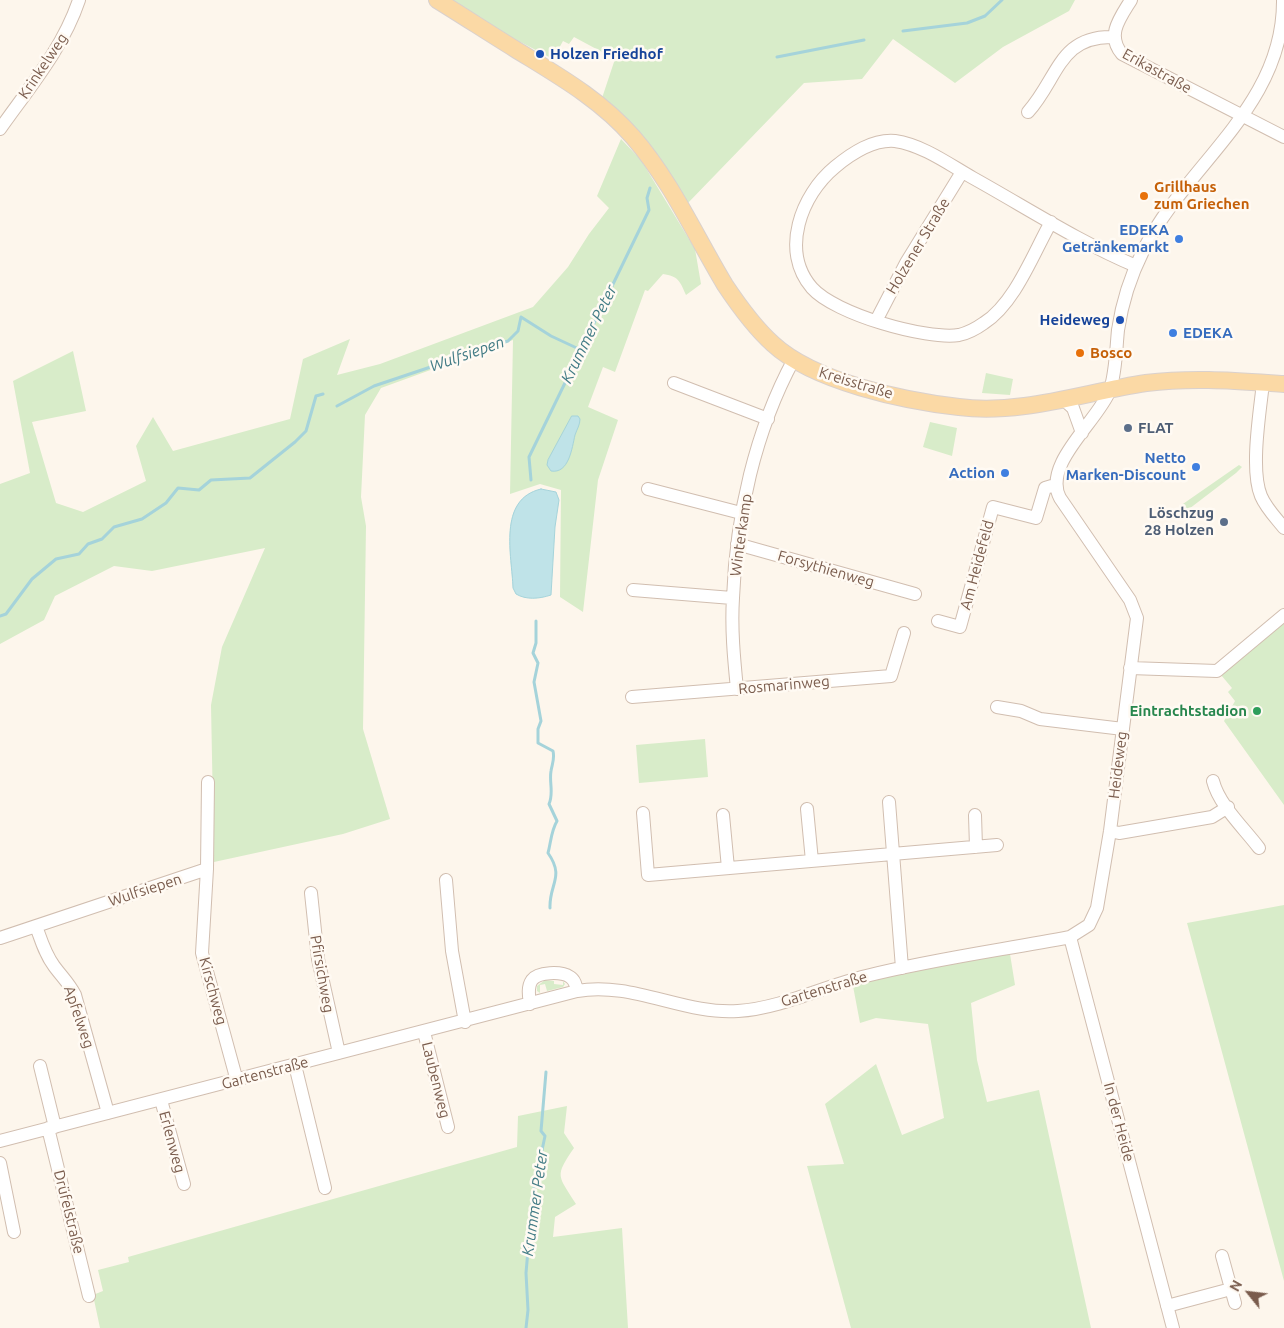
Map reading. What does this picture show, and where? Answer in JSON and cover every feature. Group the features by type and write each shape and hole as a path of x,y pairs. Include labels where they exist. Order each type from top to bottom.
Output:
{"main road":[{"name":"Kreisstraße","path":"437,0 581,89 633,138 680,204 738,305 763,335 794,359 834,378 943,405 999,408 1179,380 1284,384"}],"street":[{"name":"Krinkelweg","path":"0,129 59,46 72,21 79,0"},
{"name":"Erikastraße","path":"1131,0 1115,28 1116,47 1122,54 1284,137"},
{"path":"1055,485 1058,469 1110,390 1120,320 1136,266 1150,237 1167,210 1245,117 1270,78 1279,50 1284,24 1282,0"},
{"path":"1028,112 1038,101 1061,60 1072,49 1082,42 1095,38 1114,37"},
{"path":"1051,222 1004,306 989,320 961,334 943,336 911,331 876,321 827,299 814,290 798,263 797,231 803,212 826,174 844,160 868,146 882,142 906,144 928,153 1051,222 1136,266"},
{"name":"Holzener Straße","path":"876,321 906,263 962,172"},
{"name":"Winterkamp","path":"736,689 732,598 741,513 768,418 794,359"},
{"path":"674,383 768,418"},
{"path":"1263,383 1258,422 1257,483 1264,502 1284,528"},
{"path":"1063,399 1073,408 1082,433"},
{"name":"Am Heidefeld","path":"938,622 960,627 993,507 1036,518 1045,488 1055,485"},
{"name":"Heideweg","path":"1055,485 1060,498 1135,609 1137,618 1110,831 1094,918 1084,930 1070,937"},
{"path":"648,489 741,513"},
{"name":"Forsythienweg","path":"737,544 915,594"},
{"path":"633,590 732,598"},
{"path":"1130,668 1217,670 1284,615"},
{"name":"Rosmarinweg","path":"632,697 891,676 904,633"},
{"path":"998,707 1021,711 1040,719 1123,729"},
{"path":"1213,781 1215,788 1228,807 1259,848"},
{"path":"207,869 208,782"},
{"path":"889,802 902,968"},
{"path":"1110,831 1119,833 1212,817 1228,807"},
{"path":"807,809 812,861"},
{"path":"643,814 648,875 997,845"},
{"path":"724,815 728,868"},
{"path":"975,815 976,847"},
{"name":"Wulfsiepen","path":"0,938 207,869"},
{"name":"Kirschweg","path":"207,869 202,953 237,1081"},
{"path":"446,880 452,952 464,1022"},
{"name":"Pfirsichweg","path":"311,893 318,959 339,1053"},
{"name":"Apfelweg","path":"36,926 46,953 55,967 69,982 75,995 108,1114"},
{"name":"Gartenstraße","path":"0,1141 591,988 736,1011 774,1004 836,984 902,968 1070,937"},
{"name":"In der Heide","path":"1070,937 1173,1328"},
{"path":"530,1004 529,986 532,980 542,974 567,976 574,982 578,991"},
{"name":"Laubenweg","path":"424,1032 448,1127"},
{"path":"295,1065 326,1188"},
{"name":"Drüfelstraße","path":"40,1066 89,1296"},
{"name":"Erlenweg","path":"161,1100 184,1184"},
{"path":"0,1164 14,1232"},
{"path":"1222,1256 1235,1303"},
{"path":"1168,1306 1231,1289"}],"green space":[{"path":"453,0 1075,0 1069,11 1003,47 955,83 893,39 862,79 804,83 687,204 602,98 615,59 574,37 569,44 563,41 553,59 507,35"},
{"path":"621,139 641,160 695,249 701,284 686,295 678,280 663,274 648,291 645,290 615,372 603,367 588,407 618,420 598,480 583,612 560,597 561,490 540,484 510,494 513,340 381,388 365,415 361,497 366,526 363,729 390,819 343,834 214,862 211,705 222,647 265,548 152,571 114,566 55,596 44,620 0,644 0,484 30,473 13,381 73,351 86,411 32,422 56,503 83,512 146,481 136,446 153,417 173,451 290,419 303,359 350,339 337,375 380,364 533,307 568,267 589,234 609,208 597,196"},
{"path":"986,373 1013,379 1010,395 982,393"},
{"path":"930,422 957,428 952,456 923,447"},
{"path":"1239,465 1242,467 1236,473 1185,512 1180,506"},
{"name":"Eintrachtstadion","path":"1284,622 1284,805 1224,721 1235,701 1228,692 1232,688 1221,675"},
{"path":"705,739 708,777 639,783 636,745"},
{"path":"1284,905 1284,1281 1187,923"},
{"path":"1010,954 1015,985 971,1003 977,1060 987,1102 1039,1090 1091,1328 851,1328 807,1166 844,1164 825,1104 876,1064 902,1135 944,1118 928,1024 876,1018 860,1023 853,986 902,973"},
{"path":"545,980 563,985 563,981 565,984 563,987 547,991 545,984 540,985 540,993 537,991 537,986"},
{"path":"567,1106 564,1133 574,1148 563,1165 561,1176 565,1187 576,1204 555,1217 553,1237 622,1228 628,1328 100,1328 93,1295 103,1291 98,1270 129,1262 128,1257 517,1147 518,1116"}],"water":[{"path":"572,416 578,416 580,421 569,459 562,468 557,471 551,471 547,465 548,460"},
{"path":"541,489 556,492 559,500 555,527 551,595 528,598 516,594 513,588 510,530 518,504 527,495"}],"waterway":[{"name":"Krummer Peter","path":"903,31 967,23 985,16 1002,0"},
{"name":"Krummer Peter","path":"777,57 864,40"},
{"name":"Krummer Peter","path":"531,480 529,457 649,210 647,198 650,188"},
{"name":"Wulfsiepen","path":"337,406 374,386 508,341 518,331 521,317 551,336 581,350"},
{"name":"Wulfsiepen","path":"0,616 6,614 32,579 56,559 79,554 88,544 102,539 114,527 142,519 166,503 178,488 199,490 211,480 250,478 306,431 316,396 323,394"},
{"name":"Krummer Peter","path":"536,621 536,643 533,653 538,663 534,682 541,721 538,729 538,743 553,751 554,759 549,804 557,821 552,833 548,853 553,861 556,875 550,908"},
{"name":"Krummer Peter","path":"526,1328 528,1310 526,1273 533,1193 545,1136 541,1131 546,1072"}],"place":[{"name":"Holzen Friedhof","path":"540,54"},
{"name":"Grillhaus zum Griechen","path":"1144,196"},
{"name":"EDEKA Getränkemarkt","path":"1179,239"},
{"name":"Heideweg","path":"1120,320"},
{"name":"EDEKA","path":"1173,333"},
{"name":"Bosco","path":"1080,353"},
{"name":"FLAT","path":"1128,428"},
{"name":"Netto Marken-Discount","path":"1196,467"},
{"name":"Action","path":"1005,473"},
{"name":"Löschzug 28 Holzen","path":"1224,522"},
{"name":"Eintrachtstadion","path":"1257,711"}]}
